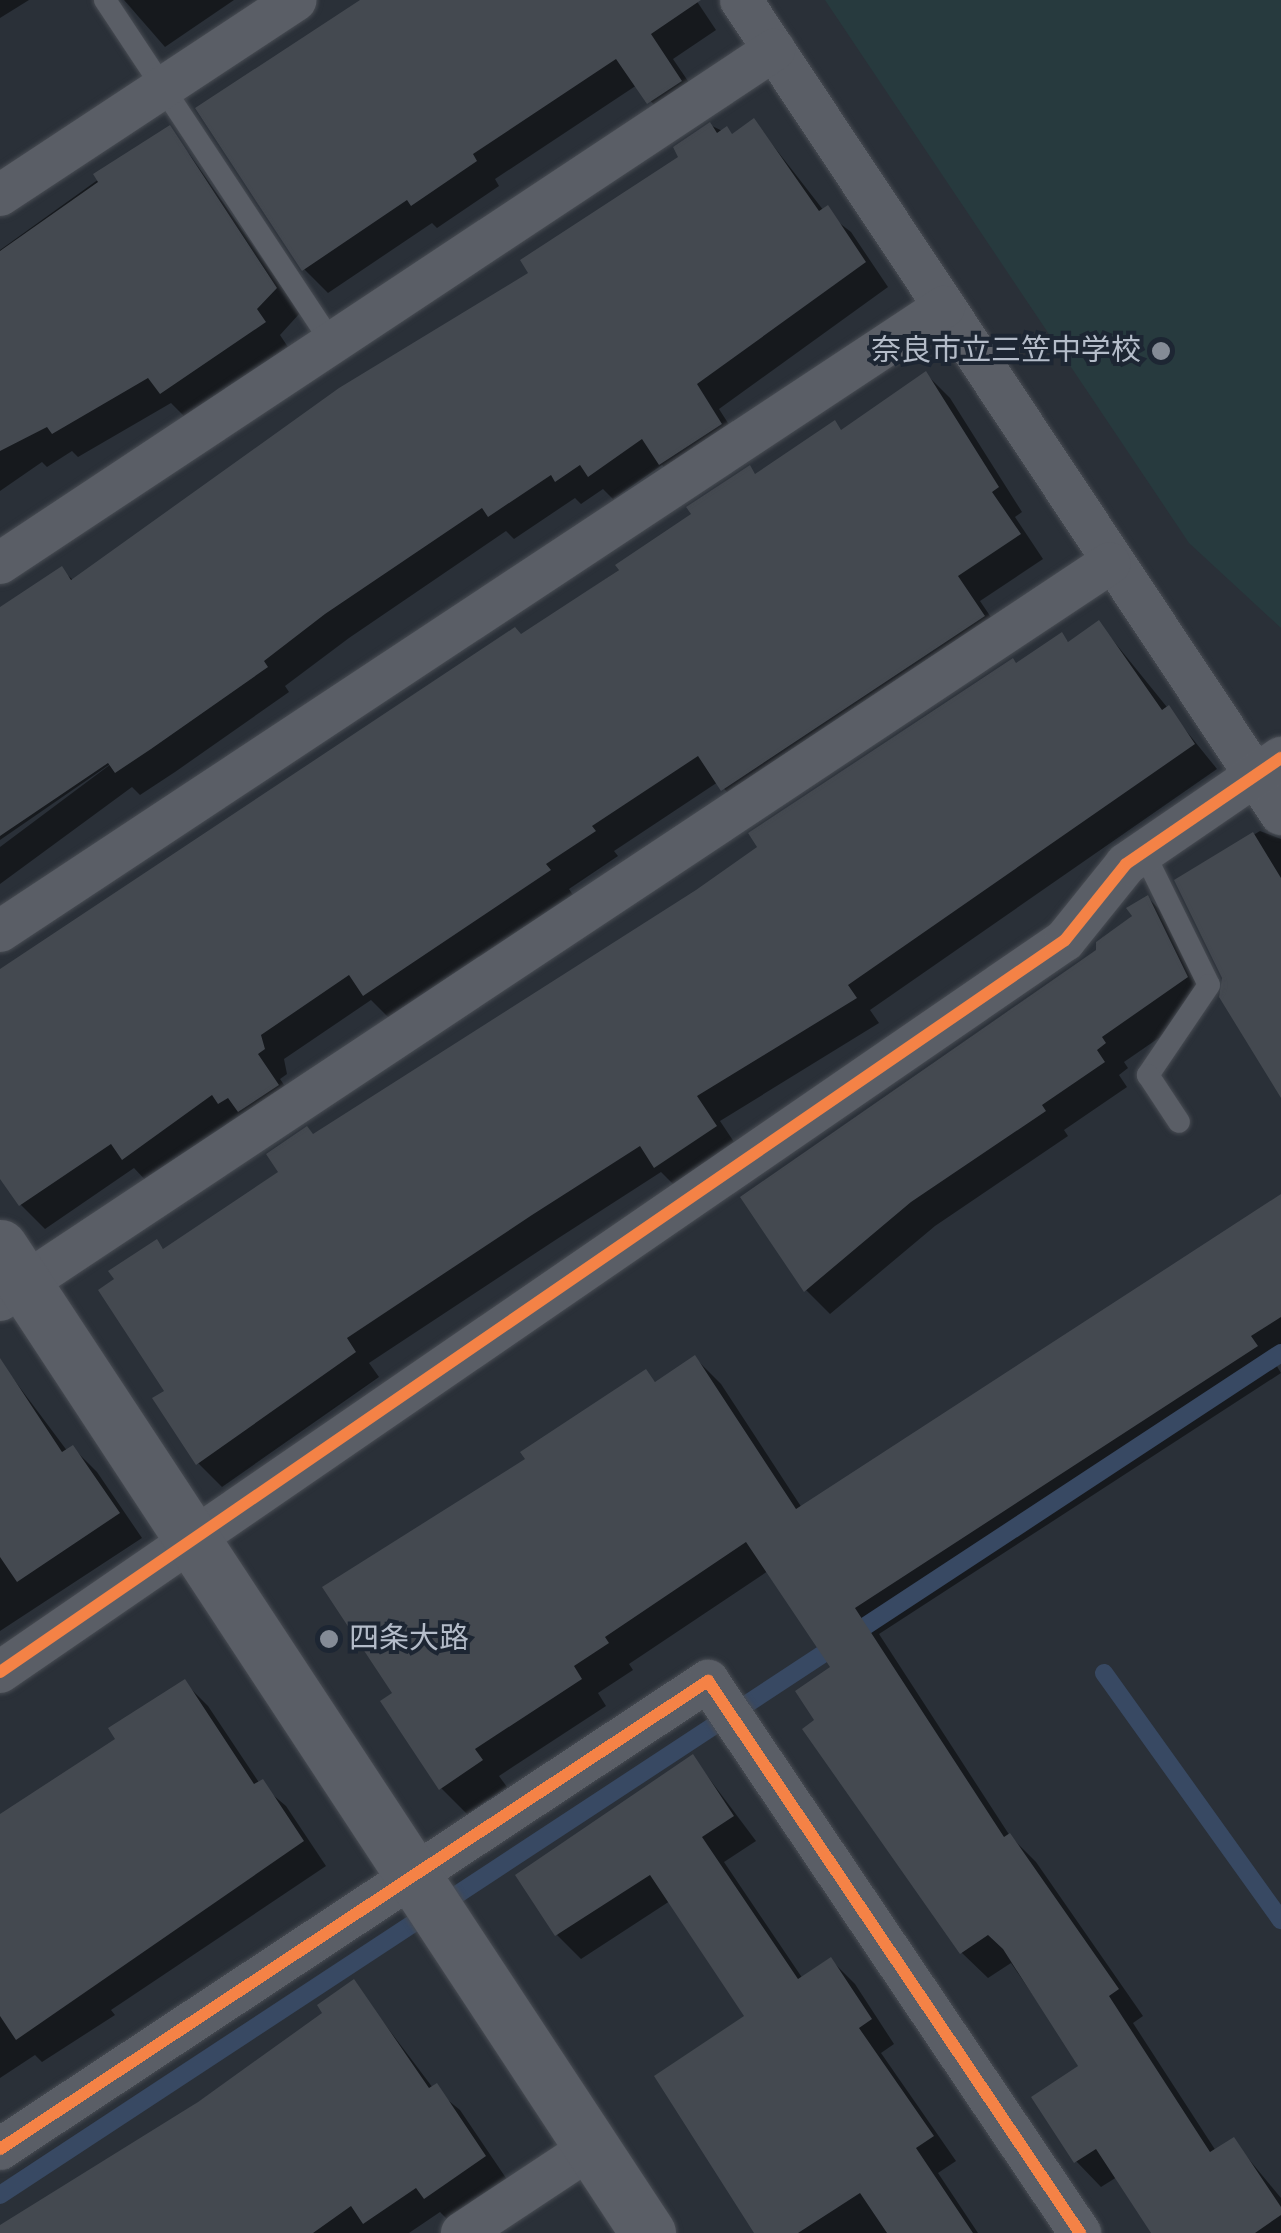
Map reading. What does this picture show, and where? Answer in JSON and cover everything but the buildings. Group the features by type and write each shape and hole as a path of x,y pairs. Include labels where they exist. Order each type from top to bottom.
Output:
{"street":[{"path":"0,196 296,0"},
{"path":"741,0 1110,563 1269,766 1281,814"},
{"path":"0,563 774,50"},
{"path":"0,931 944,307"},
{"path":"648,2233 416,1873 192,1538 8,1277 1110,563"},
{"path":"0,1672 1065,940 1143,851 1269,766"},
{"path":"0,2149 708,1682 1080,2233"},
{"path":"462,2233 592,2147"}],"lane":[{"path":"105,0 332,343"},
{"path":"1143,851 1209,985 1148,1075 1179,1122"}],"green space":[{"name":"奈良市立三笠中学校","path":"825,0 1281,0 1281,628 1189,543"}],"waterway":[{"path":"0,2195 1281,1353"},
{"path":"1104,1673 1281,1920"}],"cycle path":[{"path":"0,1672 1065,940 1126,864 1281,758"},
{"path":"0,2149 708,1681 1080,2233"}],"place":[{"name":"奈良市立三笠中学校","path":"1161,351"},
{"name":"四条大路","path":"329,1639"}]}
